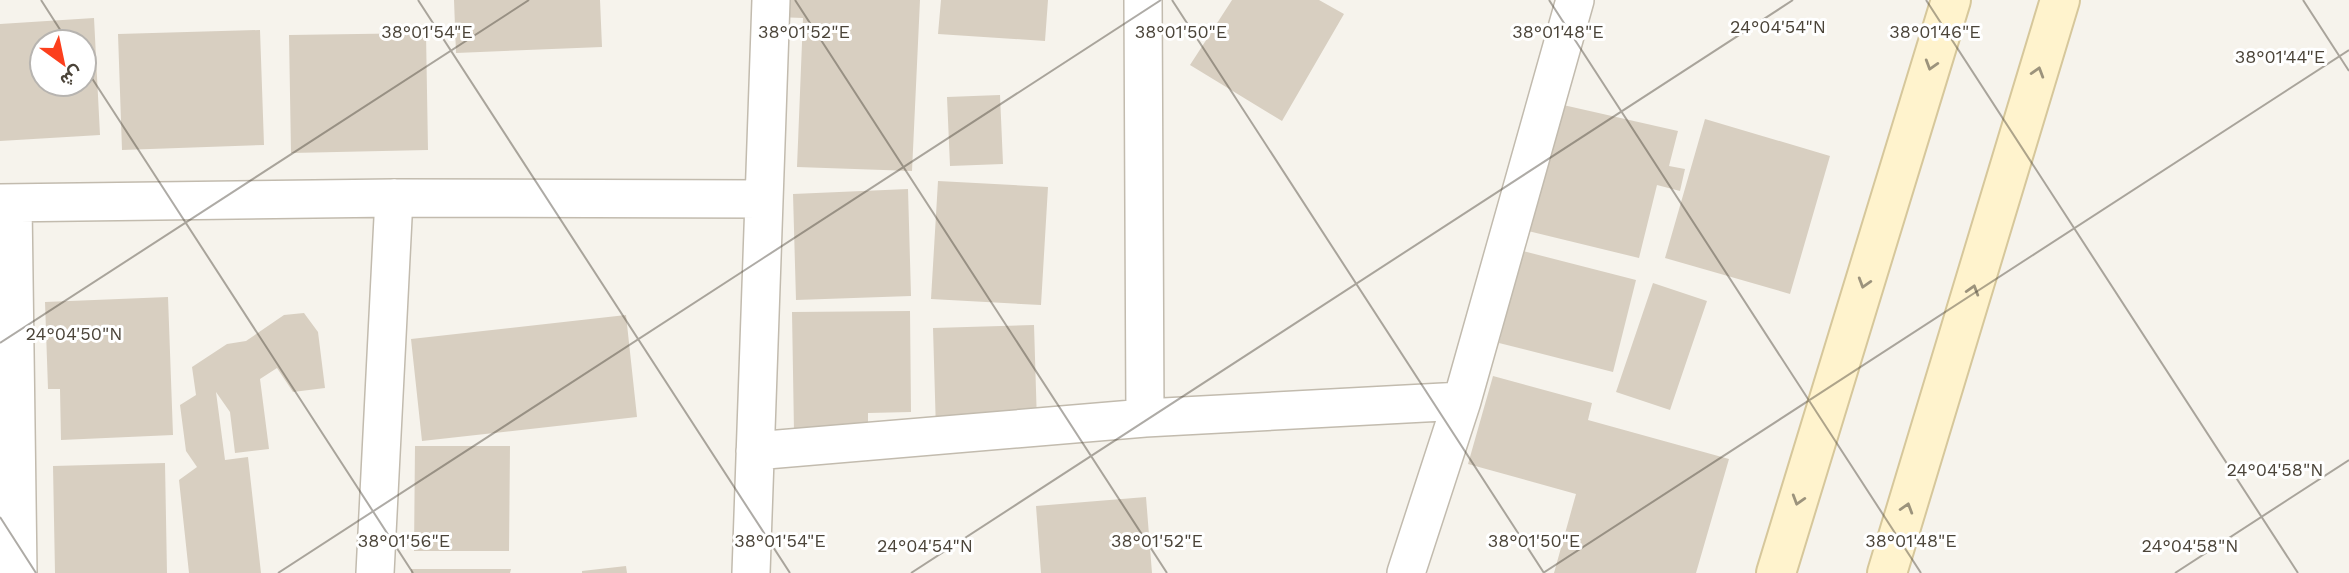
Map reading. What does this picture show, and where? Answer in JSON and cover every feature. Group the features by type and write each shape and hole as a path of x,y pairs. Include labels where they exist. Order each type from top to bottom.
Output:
{"street":[{"path":"751,573 771,0"},
{"path":"1143,0 1145,418"},
{"path":"1406,573 1462,401 1574,0"},
{"path":"1776,573 1951,0"},
{"path":"1887,573 2060,0"},
{"path":"18,573 7,203 394,198 764,199"},
{"path":"376,573 394,198"},
{"path":"755,451 1145,418 1462,401"}],"building":[{"path":"454,0 600,0 602,47 456,53"},
{"path":"778,0 920,0 912,171 797,167 803,18 777,17"},
{"path":"941,0 1048,0 1045,41 938,34"},
{"path":"1232,0 1319,0 1344,14 1282,121 1190,65"},
{"path":"94,18 95,28 28,28 28,98 98,96 100,135 0,141 0,24"},
{"path":"260,30 264,145 122,150 118,34"},
{"path":"426,33 428,150 291,153 289,35"},
{"path":"1000,95 1003,164 950,166 947,97"},
{"path":"1550,102 1678,131 1669,166 1685,169 1680,191 1657,185 1639,258 1520,229"},
{"path":"1705,119 1830,156 1790,294 1665,258"},
{"path":"938,181 1048,187 1041,305 931,299"},
{"path":"908,189 911,296 796,300 793,194"},
{"path":"1523,251 1636,280 1613,372 1499,343"},
{"path":"1653,283 1707,301 1670,410 1616,392"},
{"path":"168,297 173,435 61,440 60,389 48,389 45,302"},
{"path":"910,311 911,412 868,413 868,431 794,432 792,312"},
{"path":"304,313 318,332 325,388 293,392 277,368 260,379 269,449 235,453 230,412 216,392 225,460 248,457 261,573 189,573 179,480 197,467 186,451 180,405 196,395 192,367 227,344 246,341 284,315"},
{"path":"626,315 637,417 422,441 411,339"},
{"path":"1034,325 1037,423 936,431 933,328"},
{"path":"1493,376 1592,403 1588,420 1729,459 1696,573 1554,573 1576,494 1468,464"},
{"path":"415,446 510,446 509,551 414,551"},
{"path":"165,463 167,573 55,573 53,466"},
{"path":"1146,497 1152,573 1041,573 1036,506"},
{"path":"626,566 627,573 582,573 582,571"},
{"path":"411,569 511,569 510,573 411,573"}]}
